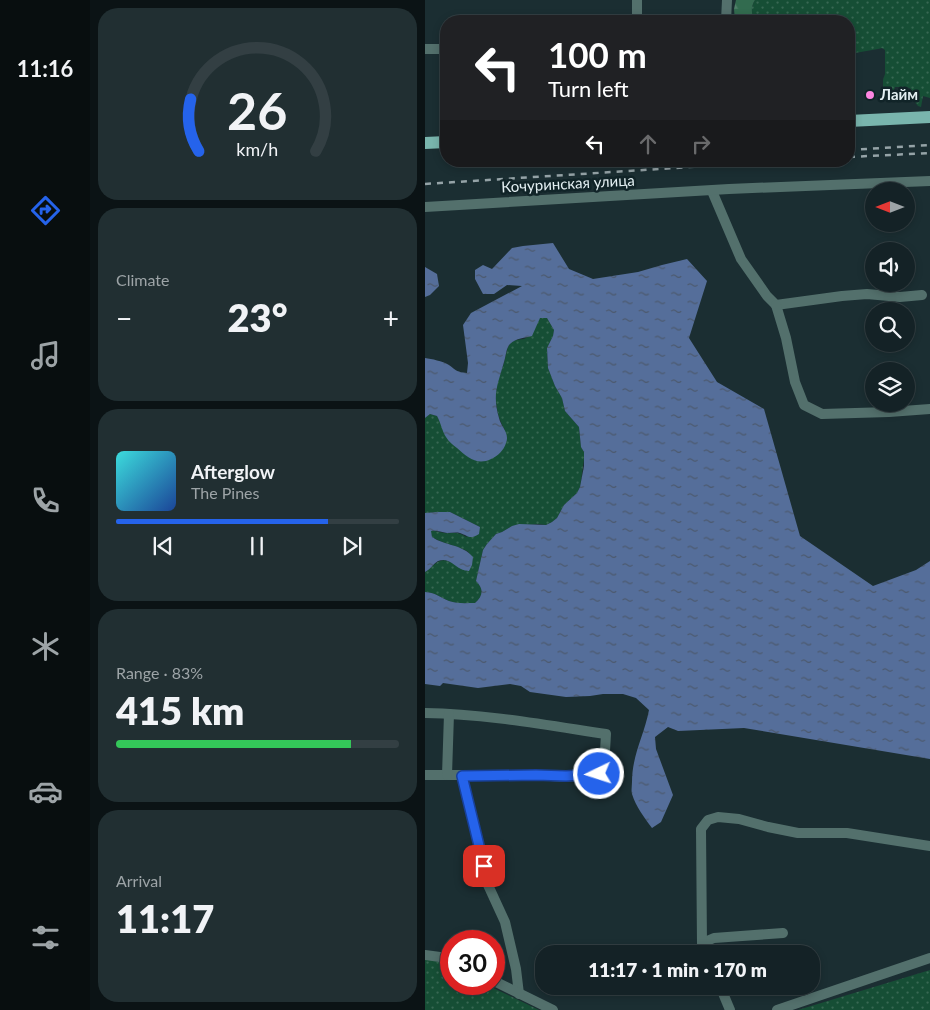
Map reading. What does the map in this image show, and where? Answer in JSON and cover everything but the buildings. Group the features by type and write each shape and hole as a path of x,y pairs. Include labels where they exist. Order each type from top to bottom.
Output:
{"main road":[{"path":"855,122 930,116"},
{"path":"425,143 440,142"}],"street":[{"path":"637,0 637,15"},
{"path":"726,15 727,0"},
{"path":"425,49 440,49"},
{"name":"Кочуринская улица","path":"425,207 712,191 930,182"},
{"path":"712,191 741,259 767,296 776,305 786,338 795,382 804,405 822,414 930,409"},
{"path":"776,305 867,294 921,295"},
{"path":"425,713 509,719 607,734 605,768 599,774 566,776 425,774"},
{"path":"447,775 449,714"},
{"path":"462,776 488,885 505,922 516,969 519,994"},
{"path":"704,945 701,829 708,820 718,817 798,833 847,834 930,846"},
{"path":"706,945 707,941 714,938 783,933"},
{"path":"425,955 440,957"},
{"path":"777,1010 930,958"},
{"path":"505,987 553,1010"},
{"path":"724,995 730,1010"}],"green space":[{"path":"736,0 755,0 752,8 752,15 734,15"},
{"path":"755,0 930,0 930,98 923,96 921,107 914,101 911,89 907,87 883,90 885,50 882,48 855,53 855,15 752,15"},
{"path":"540,317 547,318 554,330 547,348 548,368 562,398 565,411 579,427 581,447 584,452 580,487 552,522 546,525 512,526 496,534 483,550 476,581 481,590 480,598 475,603 449,601 435,594 425,592 425,572 442,560 449,561 462,569 469,552 432,537 430,530 458,533 466,537 480,527 450,512 425,513 425,418 430,414 437,416 440,422 505,430 498,414 496,391 507,351 513,341 524,339 530,335"},
{"path":"425,959 440,962 440,995 505,994 539,1010 425,1010"},
{"path":"930,970 930,1010 798,1010"}],"water":[{"path":"553,243 569,269 593,279 638,272 687,259 707,281 689,338 717,382 764,409 800,536 873,586 916,570 930,561 930,759 744,728 678,731 668,727 655,737 656,749 673,795 661,822 652,828 638,808 632,792 634,763 649,710 636,698 623,694 566,697 530,692 521,686 510,684 478,688 443,683 440,686 425,684 425,592 435,594 452,602 475,603 480,598 481,592 476,581 483,550 496,534 519,524 546,525 552,522 580,487 584,466 584,452 581,447 579,427 565,411 562,398 548,368 547,348 554,330 547,318 540,318 532,336 515,340 508,348 496,396 499,418 507,439 505,446 494,458 481,462 473,460 448,440 437,416 430,414 425,418 425,358 443,362 457,371 467,373 468,363 463,325 471,313 522,286 507,285 494,294 483,294 475,279 475,270 483,265 492,269 512,248"},
{"path":"425,267 437,274 439,286 430,295 425,297"},
{"path":"450,512 480,527 479,534 471,537 458,533 431,531 432,537 459,547 473,557 469,571 442,560 436,562 425,572 425,513"}],"railway":[{"path":"855,150 930,145"},
{"path":"855,157 930,153"},
{"path":"425,184 690,167"}],"place":[{"name":"Лайм","path":"870,95"}],"route":[{"path":"484,866 462,776 566,776 599,774"}]}
